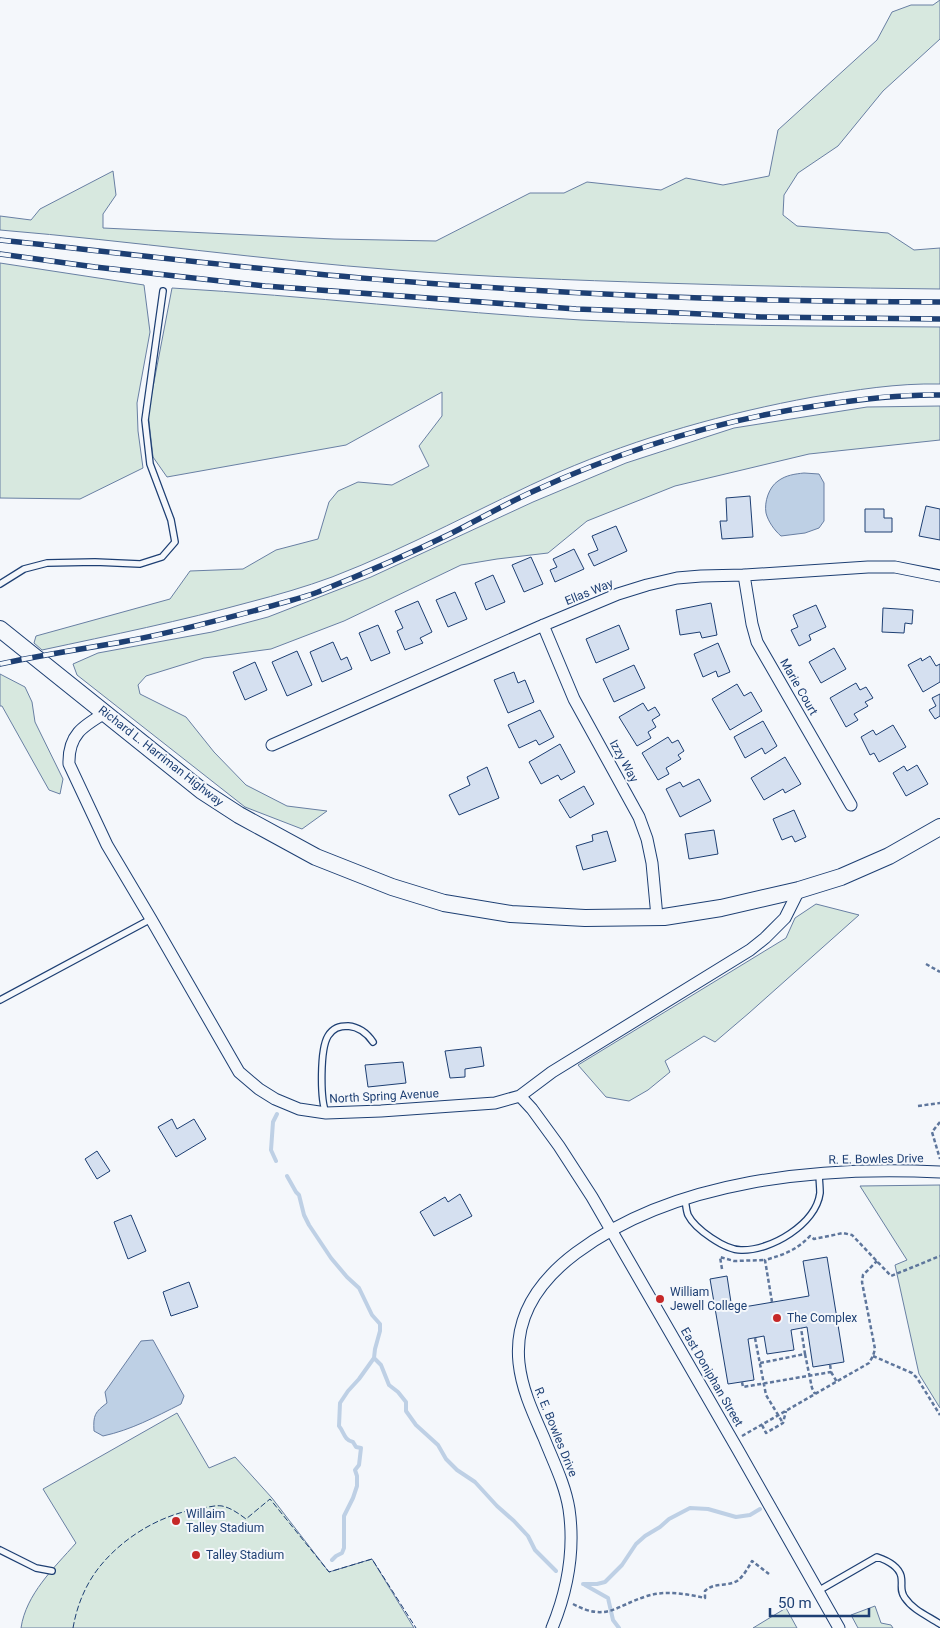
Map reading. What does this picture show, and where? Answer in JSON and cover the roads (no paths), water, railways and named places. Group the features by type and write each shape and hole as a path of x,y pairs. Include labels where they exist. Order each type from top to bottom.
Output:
{"main road":[{"name":"Richard L. Harriman Highway","path":"0,629 202,791 239,815 316,857 392,887 444,903 510,914 585,918 657,917 721,908 799,890 841,877 889,856 940,827"}],"street":[{"name":"Ellas Way","path":"272,745 543,625 618,594 647,585 677,578 868,567 895,567 940,576"},
{"name":"Marie Court","path":"744,575 757,642 851,805"},
{"name":"Izzy Way","path":"543,625 574,700 639,817 647,838 652,863 657,917"},
{"name":"North Spring Avenue","path":"105,713 86,724 75,736 69,752 69,764 106,846 151,919 239,1072 259,1090 299,1109 326,1113 381,1111 495,1103 520,1096 552,1072 750,950 785,918 799,890"},
{"name":"East Doniphan Street","path":"520,1096 559,1146 592,1196 839,1628"},
{"name":"R. E. Bowles Drive","path":"552,1628 563,1598 572,1550 569,1507 555,1466 524,1391 518,1352 525,1318 539,1288 564,1262 611,1231 656,1209 684,1198 737,1185 819,1173 852,1171 940,1172"}],"lane":[{"path":"0,584 24,569 47,563 95,562 140,564 162,557 175,542 171,520 150,464 145,420 163,291"},
{"path":"0,1000 151,919"},
{"path":"326,1113 322,1103 323,1052 328,1036 335,1028 348,1026 364,1032 373,1042"},
{"path":"684,1198 689,1215 700,1228 721,1245 741,1250 770,1246 795,1231 811,1215 820,1194 819,1173"},
{"path":"0,1550 36,1568 52,1571"},
{"path":"818,1591 877,1557 887,1560 897,1568 901,1576 900,1591 906,1600 915,1609 940,1624"}],"water":[{"path":"804,473 819,474 824,483 824,521 819,528 805,533 781,536 767,516 766,504 768,495 772,487 781,479"},
{"path":"153,1340 184,1396 181,1404 143,1423 123,1430 103,1436 94,1431 96,1414 107,1403 105,1392 141,1341"}],"waterway":[{"path":"276,1161 271,1150 273,1122 277,1114"},
{"path":"287,1176 299,1195 304,1215 309,1225 331,1258 359,1288 372,1315 380,1324 374,1358 340,1403 339,1426 348,1440 353,1442 356,1447 361,1448 359,1465 355,1470 357,1486 344,1516 344,1548 342,1553 332,1560"},
{"path":"374,1358 381,1365 389,1385 406,1402 406,1411 416,1425 438,1445 446,1459 457,1470 475,1482 514,1521 528,1536 535,1550 556,1571"},
{"path":"583,1584 605,1582 622,1565 636,1544 645,1536 669,1519 690,1508 708,1509 736,1517 750,1515 760,1509"},
{"path":"585,1585 608,1598 613,1620 619,1628"}],"railway":[{"path":"0,240 289,272 525,290 801,301 940,302"},
{"path":"0,254 95,267 265,286 576,309 761,317 940,319"},
{"path":"0,664 156,635 311,595 418,549 523,496 568,476 639,449 711,427 748,418 822,405 881,397 940,395"}],"place":[{"name":"William Jewell College","path":"660,1299"},
{"name":"The Complex","path":"777,1318"},
{"name":"Willaim Talley Stadium","path":"176,1521"},
{"name":"Talley Stadium","path":"196,1555"}]}
